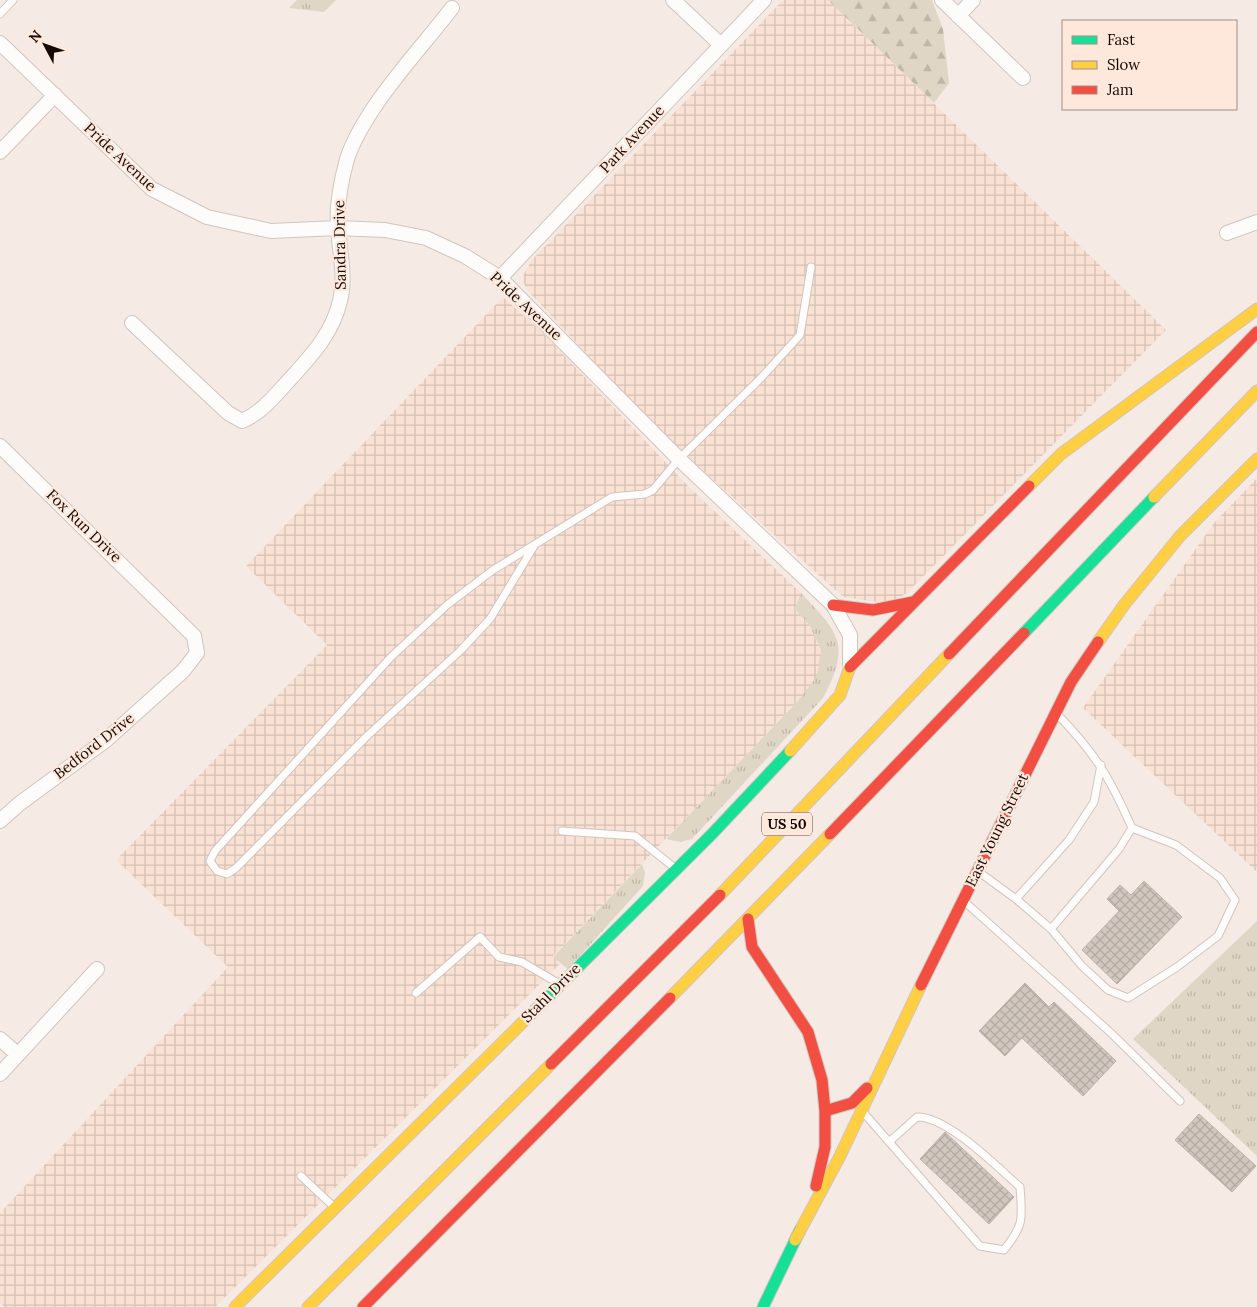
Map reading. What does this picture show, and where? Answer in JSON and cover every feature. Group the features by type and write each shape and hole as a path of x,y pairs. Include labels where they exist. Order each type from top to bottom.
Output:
{"main road":[{"path":"850,667 1060,454 1257,309"},
{"name":"US 50","path":"308,1307 688,928 1257,332"},
{"name":"US 50","path":"363,1307 748,919 1257,391"},
{"name":"East Young Street","path":"763,1307 795,1240 840,1156 874,1081 962,900 1071,682 1124,606 1180,536 1257,459"},
{"path":"833,605 862,611 888,610 914,602"},
{"name":"Stahl Drive","path":"235,1307 676,869 823,716 840,695 850,667"},
{"name":"East Young Street","path":"748,919 752,947 808,1032 822,1080 825,1110 825,1147 815,1191 795,1240"},
{"path":"825,1110 852,1103 874,1081"}],"street":[{"path":"673,0 721,45"},
{"name":"Park Avenue","path":"500,278 764,0"},
{"path":"942,0 1024,78"},
{"path":"958,16 973,0"},
{"name":"Sandra Drive","path":"132,323 228,413 242,421 257,415 316,350 330,328 340,302 343,274 337,228 340,190 346,166 364,122 452,8"},
{"name":"Pride Avenue","path":"0,43 152,189 207,217 271,231 337,228 385,230 426,238 465,256 500,278 679,459 833,605 850,635 850,667"},
{"path":"0,152 55,95"},
{"path":"1226,233 1257,222"},
{"name":"Fox Run Drive","path":"0,446 194,636 197,644 197,653 186,668"},
{"name":"Bedford Drive","path":"0,821 19,804 106,740 186,668"},
{"path":"0,1074 97,969"},
{"path":"0,1039 17,1054"}],"lane":[{"path":"0,14 13,0"},
{"path":"534,546 490,619 460,651 366,737 236,868 227,874 216,871 210,861 216,851 391,656 447,605 493,570 612,497 645,494 653,490 679,459 761,378 800,335 811,267"},
{"path":"977,870 1016,899 1051,929 1082,966 1108,990 1128,998 1177,967 1218,936 1236,900 1220,878 1176,845 1132,828 1113,785 1101,765 1083,741 1055,712"},
{"path":"1016,899 1070,840 1094,802 1101,765"},
{"path":"1051,929 1119,850 1132,828"},
{"path":"562,831 635,836 676,869"},
{"path":"962,900 1110,1032 1180,1101"},
{"path":"416,993 480,937 498,957 522,962 560,984"},
{"path":"861,1110 889,1142 980,1246 1004,1250 1017,1234 1022,1221 1020,1186 952,1131 926,1117 917,1117 889,1142"},
{"path":"301,1176 335,1208"}],"shaded area":[{"path":"783,0 828,0 1166,330 907,593 888,604 844,597 834,589 655,427 529,292 523,282 524,274 531,261"},
{"path":"503,297 543,333 688,486 801,593 795,609 810,626 821,650 818,676 798,701 553,956 560,964 215,1307 5,1307 0,1303 0,1213 228,967 116,860 327,645 246,566"},
{"path":"1257,478 1257,872 1083,708 1214,523"}],"green space":[{"path":"297,0 336,0 324,12 289,8"},
{"path":"828,0 932,0 943,29 949,83 934,103"},
{"path":"801,593 825,619 837,641 839,652 837,665 823,698 692,839 680,842 666,839 798,701 817,676 821,650 810,626 795,609"},
{"path":"642,864 645,873 643,886 568,969 553,957"},
{"path":"1257,921 1257,1156 1133,1039"}],"building":[{"path":"1144,881 1182,917 1117,984 1082,950 1119,911 1107,899 1120,885 1131,895"},
{"path":"1025,983 1049,1007 1054,1002 1116,1061 1083,1096 1022,1038 1005,1056 979,1031"},
{"path":"1199,1114 1256,1166 1232,1192 1175,1140"},
{"path":"945,1132 1014,1197 989,1224 920,1159"}],"traffic: fast":[{"path":"1024,633 1154,497"},
{"path":"525,1020 712,834 790,751"},
{"path":"763,1307 800,1230"}],"traffic: slow":[{"path":"1029,486 1061,454 1257,309"},
{"path":"1154,497 1257,391"},
{"path":"1098,642 1124,605 1180,536 1257,459"},
{"path":"720,895 949,654"},
{"path":"790,751 840,695 850,667"},
{"path":"670,998 830,834"},
{"path":"795,1240 840,1156 921,985"},
{"path":"235,1307 525,1020"},
{"path":"308,1307 551,1064"}],"traffic: jam":[{"path":"949,654 1257,332"},
{"path":"850,667 1029,486"},
{"path":"833,605 873,610 913,602"},
{"path":"830,834 1024,633"},
{"path":"921,985 1071,682 1098,642"},
{"path":"551,1064 720,895"},
{"path":"748,919 752,947 808,1032 822,1080 825,1111"},
{"path":"363,1307 670,998"},
{"path":"816,1186 825,1147 825,1111 852,1103 867,1088"}]}
